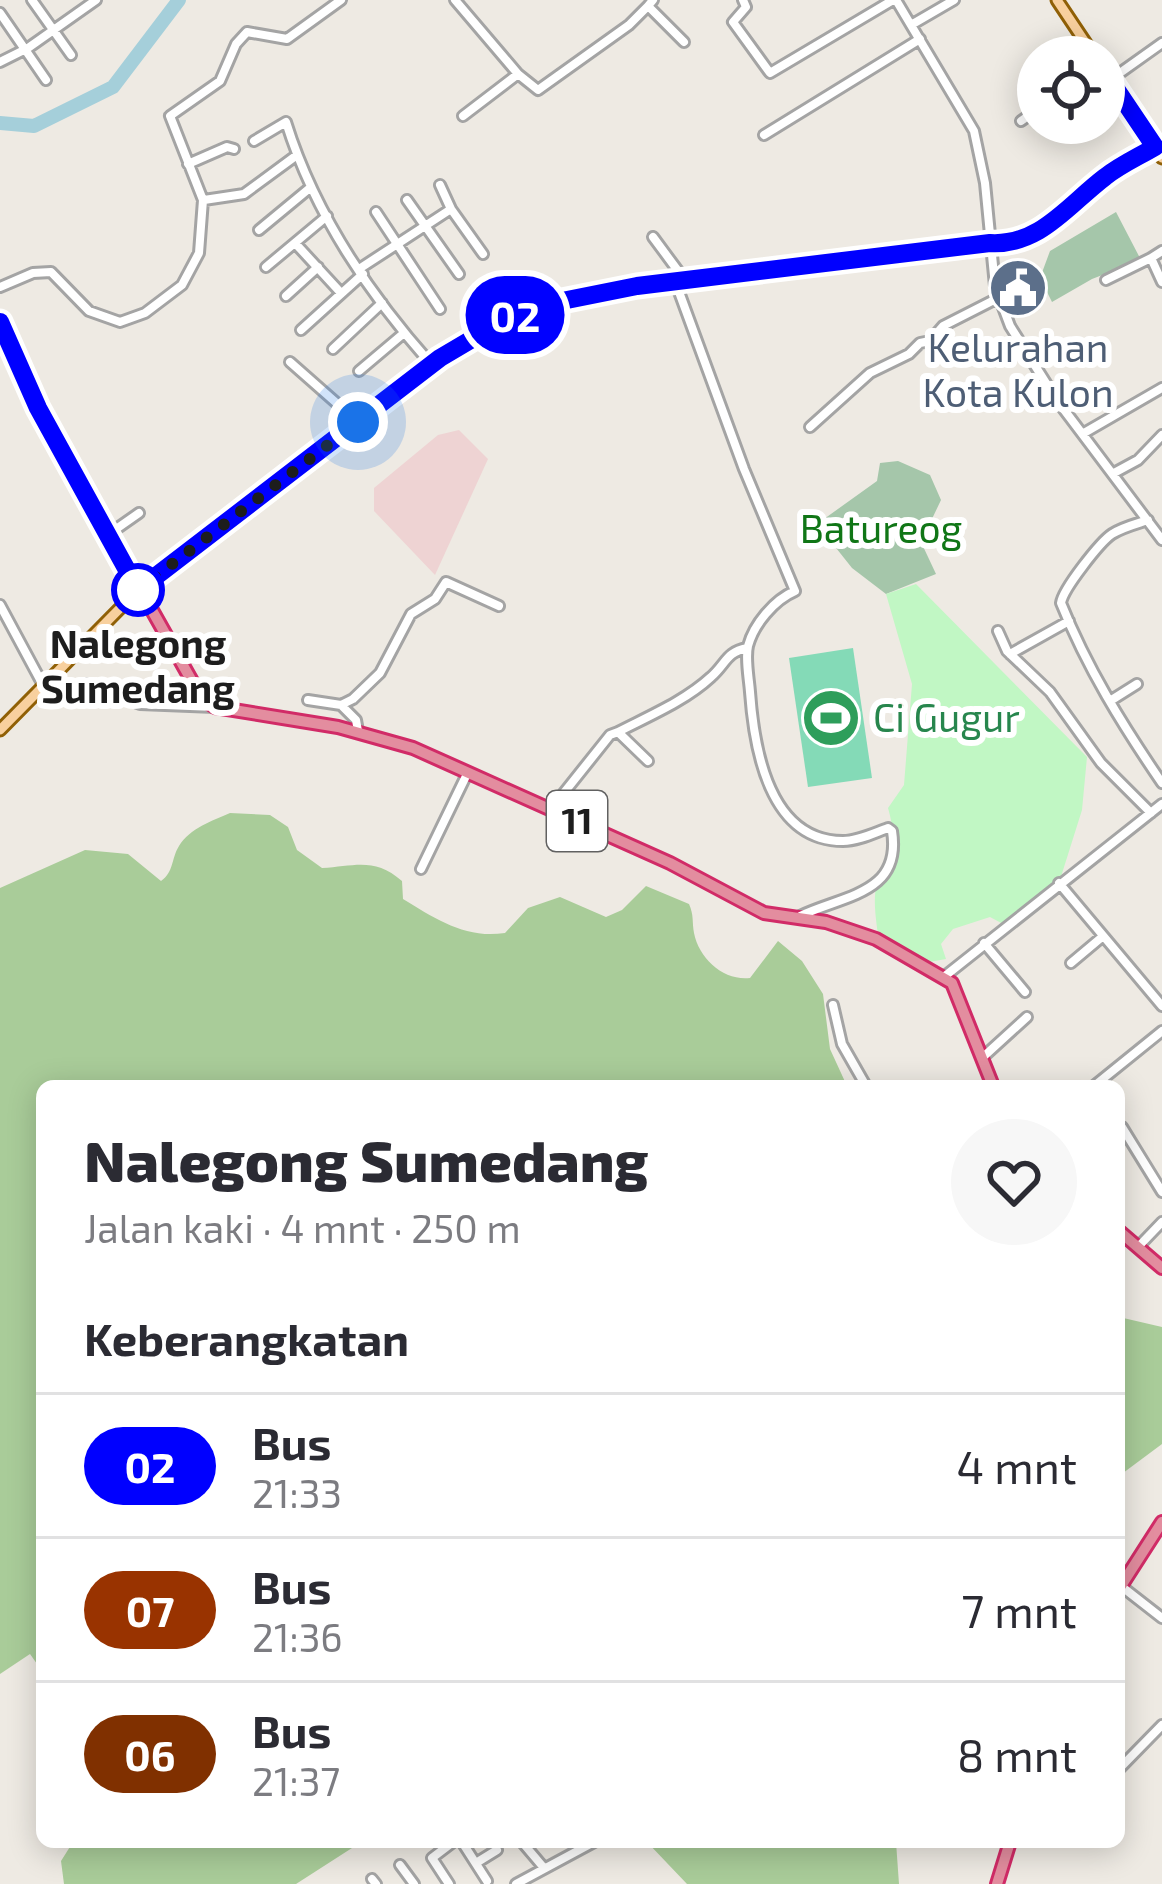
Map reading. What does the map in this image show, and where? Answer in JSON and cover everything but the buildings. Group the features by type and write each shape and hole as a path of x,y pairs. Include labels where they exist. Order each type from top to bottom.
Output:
{"highway":[{"path":"0,322 38,408 138,590 192,685 215,707"},
{"name":"11","path":"215,707 358,731 413,748 670,863 764,913 854,929 944,976"},
{"path":"944,976 956,991 991,1080"},
{"path":"1125,1236 1162,1268"},
{"path":"1125,1576 1162,1522"},
{"path":"997,1884 1008,1848"}],"main road":[{"path":"1057,0 1081,36"},
{"path":"0,730 138,590 431,364 526,311 583,296 680,280 1010,244 1036,233 1104,178 1160,149 1125,100"}],"street":[{"path":"32,0 71,55"},
{"path":"70,0 78,11"},
{"path":"0,62 96,0"},
{"path":"0,286 33,273 50,272 76,301 100,317 120,322 145,313 182,285 195,265 203,200 170,116 220,81 241,37 255,31 287,39 341,0"},
{"path":"455,0 518,74 538,90 629,25 650,3 684,42"},
{"path":"743,0 746,7 733,22 770,73 894,0 974,131 998,298 1044,382 1162,540"},
{"path":"911,25 954,0"},
{"path":"0,13 46,80"},
{"path":"764,135 920,39"},
{"path":"1125,65 1162,44"},
{"path":"463,116 518,74"},
{"path":"254,141 284,121 327,216 382,303 431,364"},
{"path":"188,164 226,147 234,149"},
{"path":"203,200 244,194 297,155"},
{"path":"440,185 483,254"},
{"path":"259,230 311,187"},
{"path":"406,200 459,274"},
{"path":"301,330 396,243 451,209"},
{"path":"376,212 440,309"},
{"path":"266,267 327,216"},
{"path":"653,237 680,280 744,470 795,591 766,613 747,648 752,725 771,794 806,831 824,838 844,841 888,828 892,831 894,857 877,885 793,920"},
{"path":"295,243 341,293"},
{"path":"1106,280 1162,251"},
{"path":"1151,258 1162,282"},
{"path":"286,296 318,267"},
{"path":"810,427 870,373 930,341 943,326 998,298"},
{"path":"333,349 382,303"},
{"path":"359,371 404,333"},
{"path":"290,362 358,422"},
{"path":"1084,433 1162,388"},
{"path":"1114,473 1138,460 1162,435"},
{"path":"108,535 140,513"},
{"path":"1148,520 1110,535 1063,592 1061,603 1094,679 1162,783"},
{"path":"341,705 380,673 411,614 435,599 446,582 499,605"},
{"path":"0,604 50,698 86,684 124,700 215,707"},
{"path":"1010,654 1069,622"},
{"path":"998,631 1010,654 1050,692 1101,763 1151,812"},
{"path":"551,809 598,746 690,693 731,652 747,648"},
{"path":"1111,701 1137,683"},
{"path":"154,705 187,693 192,685"},
{"path":"308,700 341,705 356,720 358,731"},
{"path":"618,732 648,761"},
{"path":"421,869 467,774"},
{"path":"944,976 1162,804"},
{"path":"1059,883 1162,1006"},
{"path":"1071,963 1103,937"},
{"path":"984,943 1025,992"},
{"path":"832,1005 842,1044 863,1080"},
{"path":"982,1058 1027,1017"},
{"path":"1101,1080 1162,1031"},
{"path":"1125,1131 1162,1192"},
{"path":"1138,1247 1162,1222"},
{"path":"1125,1586 1162,1618"},
{"path":"1125,1763 1162,1725"},
{"path":"445,1848 432,1858 449,1884"},
{"path":"466,1848 487,1883"},
{"path":"527,1848 544,1868"},
{"path":"516,1884 583,1848"},
{"path":"476,1863 497,1850"},
{"path":"400,1865 414,1884"}],"shaded area":[{"path":"459,430 488,459 435,575 374,511 374,488 438,435"}],"green space":[{"path":"1116,212 1141,260 1092,279 1052,302 1040,278 1050,251"},
{"name":"Batureog","path":"898,461 930,475 941,500 921,542 936,574 886,594 852,568 817,524 877,481 880,463"},
{"path":"916,584 1087,757 1082,810 1059,883 1005,925 990,917 953,929 941,944 946,959 918,964 879,943 875,905 877,883 892,841 888,808 904,785 912,684 886,594"},
{"name":"Ci Gugur","path":"853,648 872,778 808,787 789,658"},
{"path":"230,813 270,815 288,827 297,850 322,868 364,865 383,869 402,881 403,899 439,920 477,933 505,933 528,908 560,897 606,917 622,910 646,886 689,904 701,951 731,976 750,978 778,941 802,961 823,994 830,1049 844,1080 36,1080 36,1662 30,1654 0,1674 0,888 85,850 128,854 161,881 184,840"},
{"path":"1125,1318 1162,1327 1162,1444 1125,1472"},
{"path":"69,1848 352,1848 296,1884 64,1884 61,1861"},
{"path":"653,1848 896,1848 899,1884 687,1884"}],"waterway":[{"path":"0,123 34,126 113,87 179,0"}],"bus line":[{"name":"02","path":"0,322 38,408 138,590 440,358 506,319 637,286 1023,240 1059,218 1114,170 1155,147 1125,102"}],"place":[{"name":"Kelurahan Kota Kulon","path":"1018,288"},
{"name":"Nalegong Sumedang","path":"138,590"},
{"name":"Ci Gugur","path":"831,718"}],"route":[{"path":"138,590 358,422"}]}
